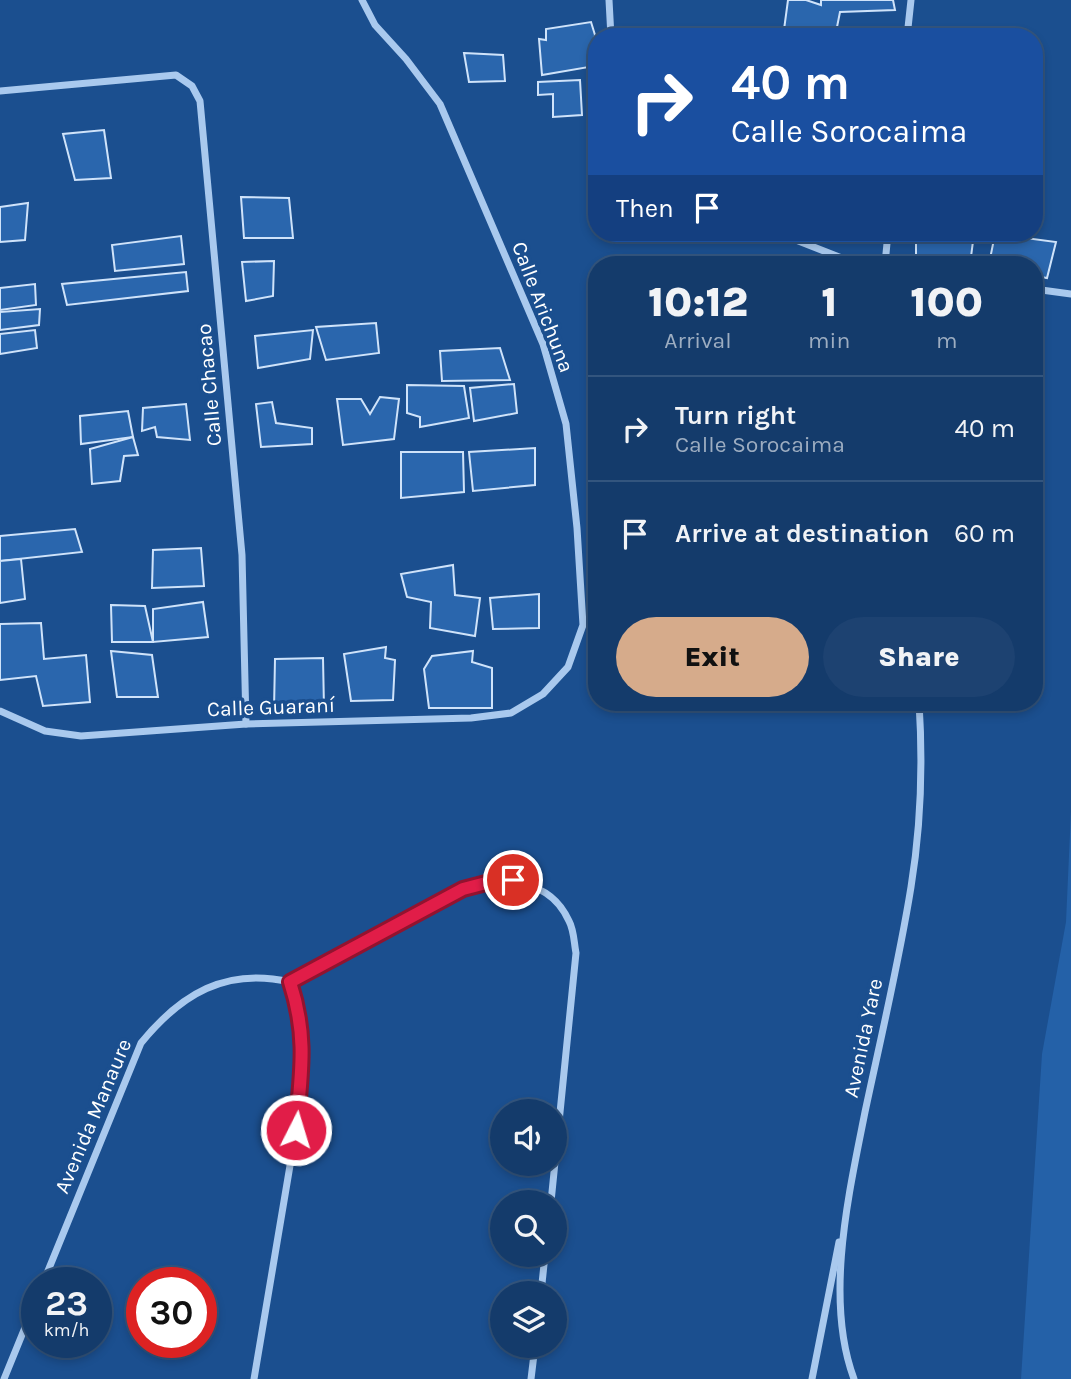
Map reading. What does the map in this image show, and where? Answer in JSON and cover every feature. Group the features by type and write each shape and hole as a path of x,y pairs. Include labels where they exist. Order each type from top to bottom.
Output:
{"street":[{"name":"Calle Arichuna","path":"362,0 375,25 406,59 440,104 463,150 543,344 566,424 583,625 568,667 544,694"},
{"path":"609,0 611,28"},
{"path":"908,28 911,0"},
{"name":"Calle Chacao","path":"0,91 176,75 192,86 200,101 242,555 246,724"},
{"path":"801,242 837,256"},
{"path":"1043,290 1071,294"},
{"name":"Calle Guaraní","path":"0,711 45,731 81,736 246,724 471,718 511,713 544,694"},
{"name":"Avenida Yare","path":"854,1379 842,1334 843,1222 911,888 922,753 920,711"},
{"path":"254,1379 296,1130 304,1044 300,1012 290,982 463,889 513,880 557,901 570,922 576,953 552,1190"},
{"name":"Avenida Manaure","path":"50,1267 141,1043 163,1016 198,993 234,978 267,977 290,982"},
{"path":"812,1379 843,1222"},
{"path":"4,1379 21,1337"},
{"path":"531,1379 534,1358"}],"shaded area":[{"path":"1071,811 1071,1379 1021,1379 1042,1054 1066,922"}],"building":[{"path":"788,0 806,0 821,5 821,0 893,0 895,10 840,12 837,28 784,28"},
{"path":"591,22 593,28 588,28 588,67 542,75 539,39 546,40 546,29"},
{"path":"464,53 503,55 505,81 469,82"},
{"path":"580,80 582,115 553,117 553,94 538,95 538,82"},
{"path":"104,130 111,178 75,180 63,134"},
{"path":"241,197 289,198 293,238 244,238"},
{"path":"28,203 25,240 0,242 0,207"},
{"path":"181,236 184,264 115,271 112,245"},
{"path":"916,242 973,242 971,256 916,256"},
{"path":"993,242 1056,242 1047,278 1043,277 1043,256 991,256"},
{"path":"274,261 273,296 246,301 242,262"},
{"path":"186,272 188,291 67,305 62,284"},
{"path":"35,284 36,305 0,310 0,288"},
{"path":"40,309 39,325 0,330 0,312"},
{"path":"376,323 379,353 326,360 316,327"},
{"path":"35,330 37,348 0,354 0,334"},
{"path":"313,330 310,359 258,368 255,336"},
{"path":"500,348 510,380 442,381 440,351"},
{"path":"514,384 517,413 474,421 470,388"},
{"path":"407,385 464,386 469,418 420,427 420,417 407,413"},
{"path":"380,397 399,399 394,439 343,445 337,399 361,399 370,414"},
{"path":"272,402 276,423 312,428 312,444 261,447 256,404"},
{"path":"186,404 190,440 157,437 155,427 142,431 143,408"},
{"path":"128,411 133,437 81,444 80,416"},
{"path":"133,437 138,455 124,456 120,481 92,484 90,449"},
{"path":"535,448 535,485 473,491 469,452"},
{"path":"401,452 463,452 464,492 401,498"},
{"path":"75,529 82,552 0,561 0,536"},
{"path":"201,548 204,586 152,588 153,550"},
{"path":"21,559 25,599 0,603 0,561"},
{"path":"453,565 455,595 480,598 475,636 430,628 431,602 407,597 401,574"},
{"path":"539,594 539,628 493,629 490,598"},
{"path":"203,602 208,637 153,642 153,609"},
{"path":"111,605 145,606 153,642 112,642"},
{"path":"41,623 44,659 86,655 90,702 43,706 36,676 0,680 0,624"},
{"path":"386,647 385,658 395,660 393,700 351,701 344,654"},
{"path":"111,651 152,655 158,697 117,697"},
{"path":"473,651 472,662 492,668 492,708 429,708 424,669 432,656"},
{"path":"323,658 324,708 274,710 275,659"}],"route":[{"path":"296,1130 304,1044 300,1012 290,982 463,889 513,880"}]}
